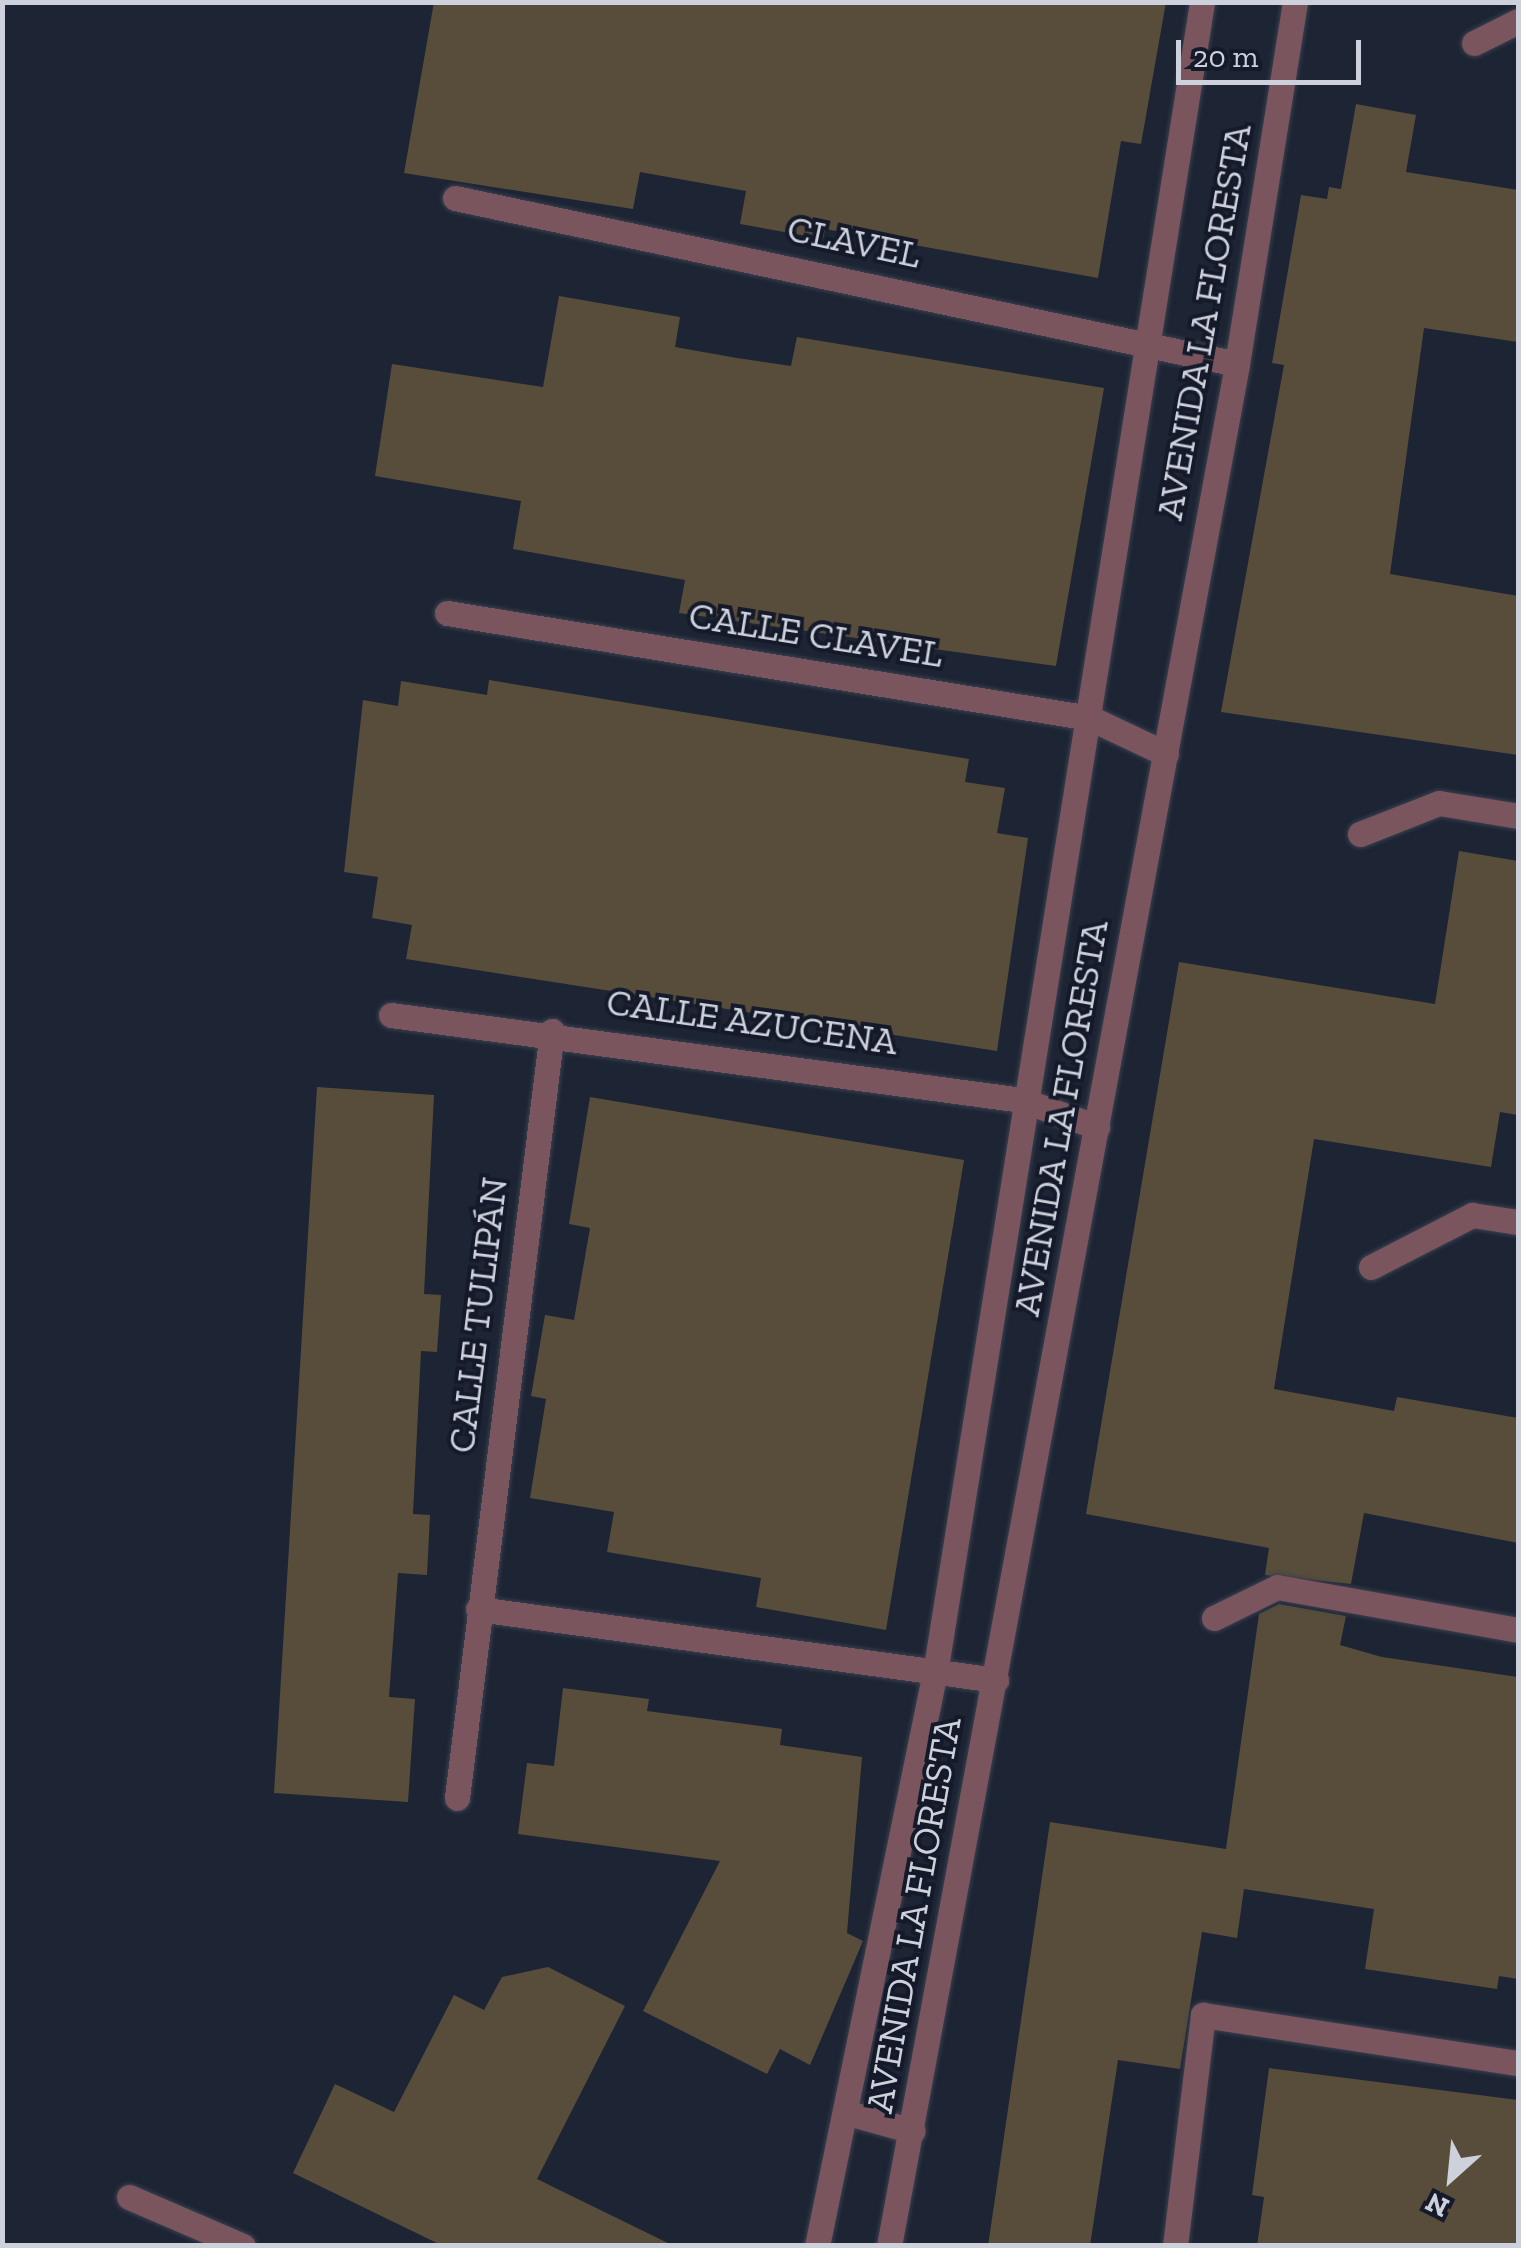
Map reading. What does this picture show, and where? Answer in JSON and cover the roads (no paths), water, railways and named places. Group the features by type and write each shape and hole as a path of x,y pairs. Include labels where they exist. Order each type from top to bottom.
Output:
{"street":[{"name":"AVENIDA LA FLORESTA","path":"817,2246 848,2113 936,1667 1022,1100 1090,718 1202,2"},
{"name":"AVENIDA LA FLORESTA","path":"889,2246 1237,364 1295,2"},
{"path":"1474,43 1518,21"},
{"name":"CLAVEL","path":"455,198 1148,341 1237,364"},
{"name":"CALLE CLAVEL","path":"447,614 1090,718 1166,754"},
{"path":"1360,834 1439,803 1518,816"},
{"name":"CALLE AZUCENA","path":"391,1015 552,1031 1022,1100 1097,1127"},
{"name":"CALLE TULIPÁN","path":"457,1798 552,1031"},
{"path":"1370,1267 1472,1215 1518,1222"},
{"path":"1214,1618 1278,1587 1518,1630"},
{"path":"478,1609 936,1667 996,1680"},
{"path":"1175,2246 1203,2015 1518,2063"},
{"path":"848,2113 913,2131"},
{"path":"129,2197 243,2246"}]}
